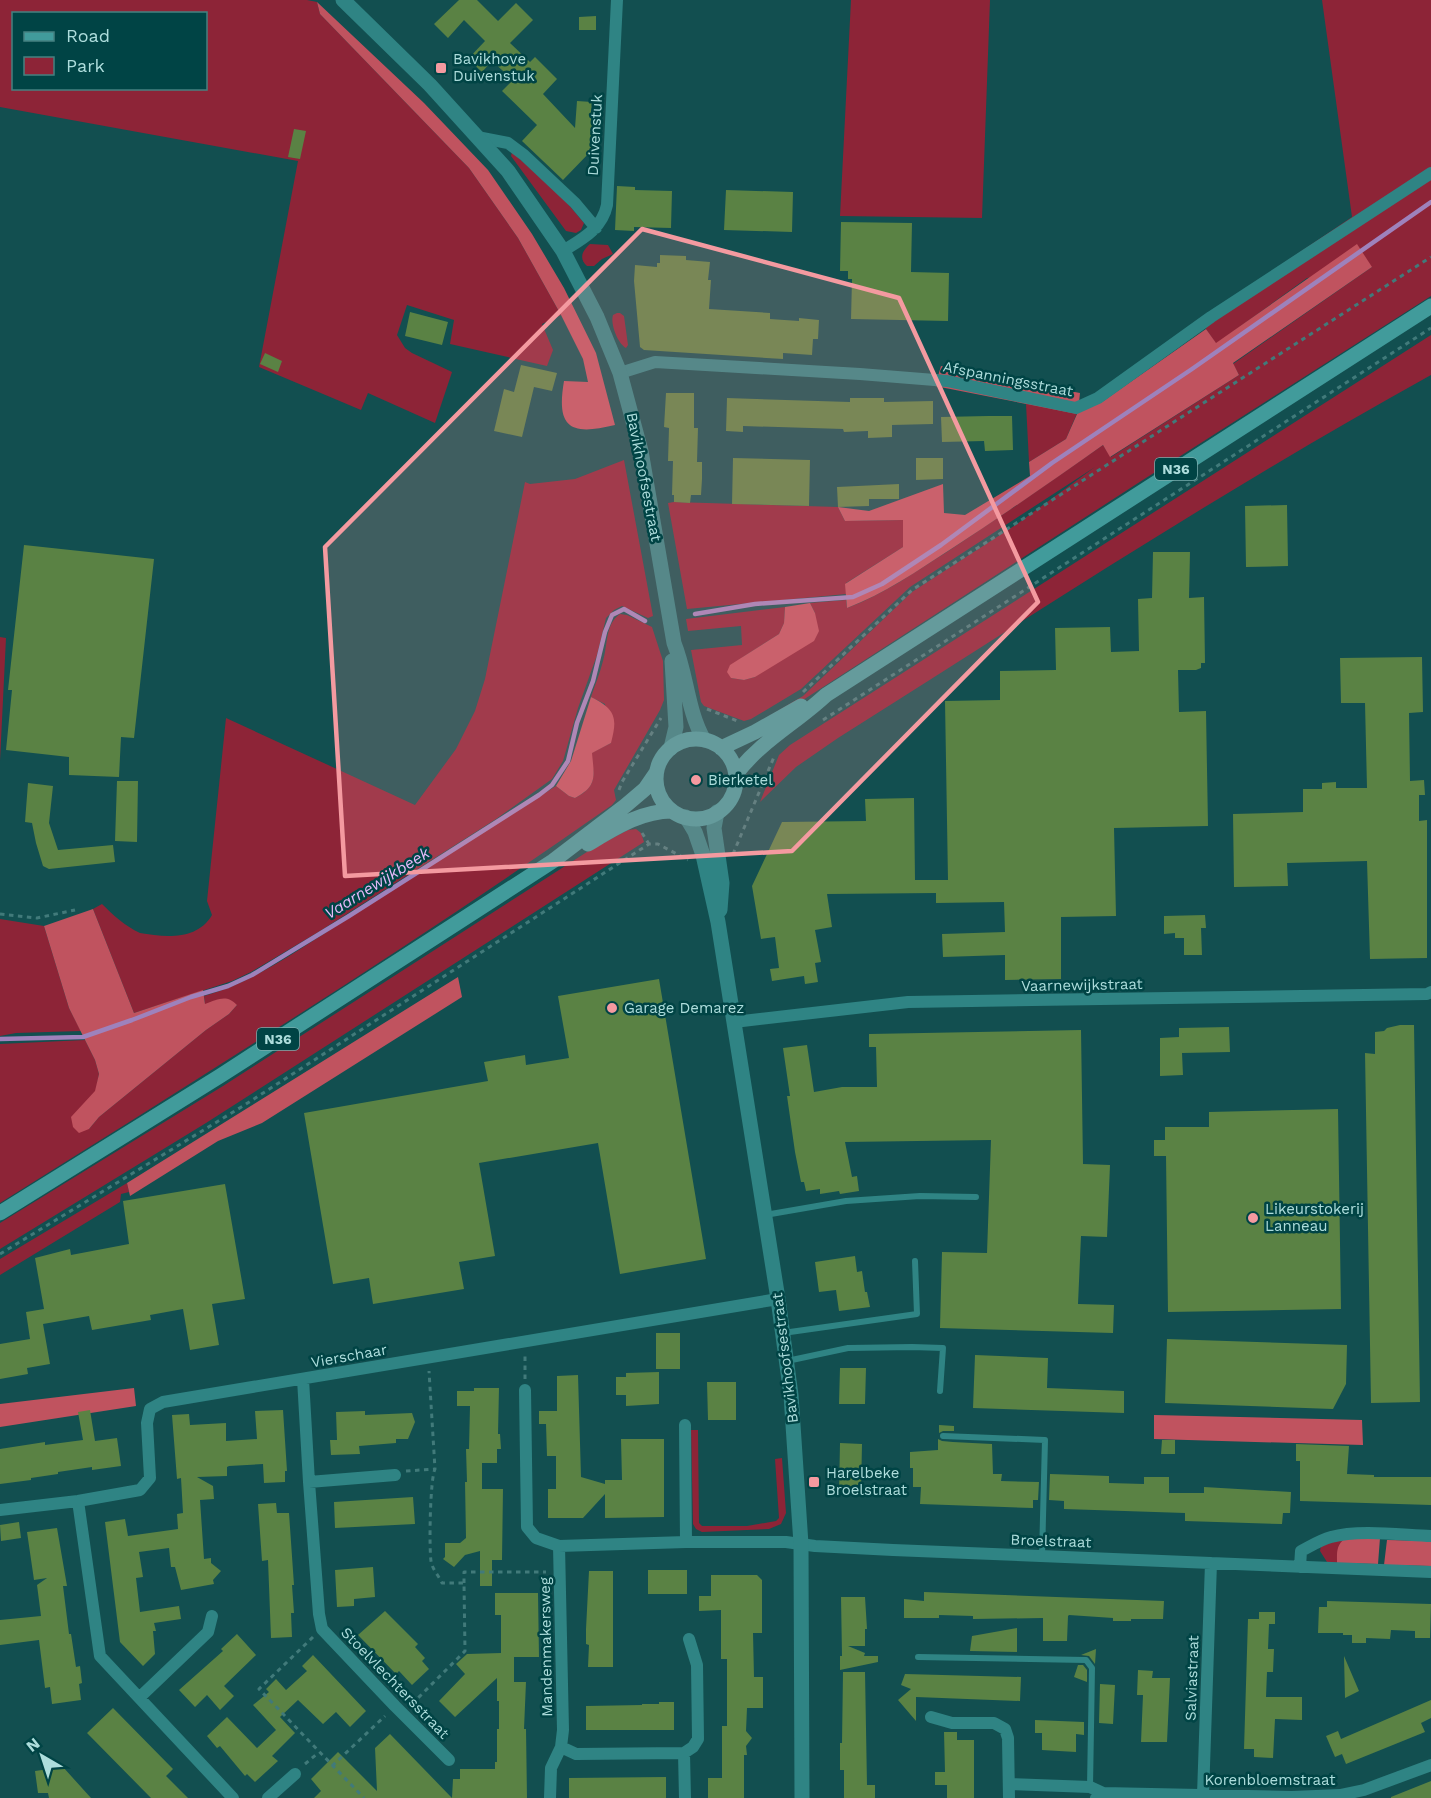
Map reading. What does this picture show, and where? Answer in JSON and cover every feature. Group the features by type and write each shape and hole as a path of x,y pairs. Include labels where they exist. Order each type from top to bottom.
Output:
{"main road":[{"name":"N36","path":"553,861 646,813 657,811 679,814 693,819 703,818 717,812 731,798 736,784 736,774 748,758 826,695 1431,306"},
{"name":"N36","path":"721,748 808,702 826,695"},
{"path":"671,748 685,740 695,738 714,743 725,751 736,774"},
{"name":"N36","path":"0,1213 220,1076 553,861 645,789 656,773 659,763 671,748"},
{"path":"656,773 656,785 663,801 679,814"}],"street":[{"name":"Bavikhoofsestraat","path":"343,0 430,86 508,171 562,251 597,317 620,374 641,451 674,643 679,655 695,724 704,740"},
{"name":"Duivenstuk","path":"596,228 605,217 607,205 617,0"},
{"path":"477,137 508,143 524,155 575,203 596,228 562,251"},
{"name":"Afspanningsstraat","path":"620,374 655,362 860,374 947,381 1076,408 1098,398 1211,317 1431,173"},
{"name":"Bavikhoofsestraat","path":"671,748 676,727 672,658 674,643"},
{"name":"Bavikhoofsestraat","path":"717,812 714,828 722,883 718,922"},
{"name":"Bavikhoofsestraat","path":"679,814 694,832 703,855 718,922 791,1395 801,1544 802,1798"},
{"name":"Vaarnewijkstraat","path":"734,1022 908,1002 1427,994 1431,992"},
{"name":"Vierschaar","path":"0,1510 140,1491 150,1478 147,1423 150,1409 163,1402 778,1299"},
{"name":"Stoelvlechtersstraat","path":"303,1379 319,1614 322,1629 449,1760"},
{"path":"525,1390 527,1527 536,1538 559,1546 686,1542 801,1544"},
{"path":"685,1425 686,1542"},
{"path":"309,1482 395,1475"},
{"path":"78,1501 100,1656 233,1798"},
{"path":"1300,1567 1301,1551 1333,1536 1360,1534 1431,1536"},
{"name":"Broelstraat","path":"801,1544 893,1550 1431,1572"},
{"name":"Mandenmakersweg","path":"550,1798 551,1768 561,1747 563,1730 559,1546"},
{"name":"Salviastraat","path":"1203,1795 1211,1563"},
{"path":"140,1697 208,1632 212,1616"},
{"path":"561,1747 576,1754 684,1753 693,1747 698,1739 697,1665 689,1639"},
{"path":"931,1717 952,1723 994,1723 1005,1729 1008,1738 1009,1798"},
{"path":"684,1753 685,1798"},
{"name":"Korenbloemstraat","path":"1009,1784 1099,1794 1292,1797 1340,1795 1373,1788 1431,1765"},
{"path":"268,1798 295,1774"}],"lane":[{"path":"765,1215 846,1201 920,1196 976,1197"},
{"path":"783,1334 917,1314 915,1261"},
{"path":"786,1361 848,1348 943,1348 940,1391"},
{"path":"943,1436 1045,1440 1041,1556"},
{"path":"918,1657 1086,1660 1092,1668 1099,1794"}],"path":[{"path":"800,695 912,590 1431,257"},
{"path":"817,724 1431,328"},
{"path":"735,848 778,749"},
{"path":"0,1254 243,1106 649,844 658,844 686,858"},
{"path":"0,914 37,918 75,910"},
{"path":"525,1341 525,1390"},
{"path":"428,1358 435,1470 432,1475 431,1489 431,1563 442,1583 464,1582"},
{"path":"395,1475 407,1471 435,1470"},
{"path":"332,1766 462,1656 465,1651 464,1572 560,1572"},
{"path":"322,1629 259,1689 363,1798"},
{"path":"295,1774 318,1752"}],"highlighted area":[{"path":"642,229 899,298 1038,602 792,851 345,876 325,547"}],"green space":[{"path":"0,0 307,0 317,2 320,14 469,168 518,238 561,315 542,324 553,350 547,366 450,344 454,320 407,305 397,335 405,348 452,372 435,423 368,393 361,410 259,367 298,161 0,107"},
{"path":"851,0 990,0 982,218 840,216"},
{"path":"1322,0 1431,0 1431,296 803,700 754,725 803,696 912,592 1017,524 1095,467 910,587 801,689 744,721 704,706 701,702 691,650 742,645 741,626 688,631 686,619 785,607 784,623 779,634 743,657 731,678 744,680 755,677 815,613 810,603 846,600 847,608 873,597 947,552 1103,445 1111,457 1239,375 1233,364 1372,267 1307,278 1216,344 1206,329 1208,314 1352,217"},
{"path":"512,152 563,198 584,223 581,230 576,233 566,231 511,156"},
{"path":"590,244 608,245 613,254 594,266 587,266 582,254"},
{"path":"617,313 624,316 628,345 626,348 620,342 614,328 612,319"},
{"path":"1431,335 1431,375 1206,506 838,738 796,767 760,802 779,755 790,745"},
{"path":"1026,404 1077,413 1066,439 1029,462"},
{"path":"624,460 653,616 648,618 622,606 606,618 597,655 578,708 563,761 552,779 496,819 251,972 232,981 134,1013 93,909 102,904 135,930 162,936 178,936 194,931 207,922 212,915 207,901 226,718 415,805 456,749 475,711 485,679 525,482 530,484 575,479"},
{"path":"668,503 838,507 845,521 903,520 903,547 846,583 846,594 687,609"},
{"path":"620,614 652,627 663,661 664,700 614,790 616,800 612,805 385,958 0,1203 0,1044 85,1040 99,1074 89,1129 99,1117 229,1014 237,1005 205,1004 204,996 259,974 276,964 556,786 575,798 582,794 593,780 591,753 611,743 605,704 591,697 605,655 609,629"},
{"path":"0,637 6,638 0,761"},
{"path":"636,829 641,833 644,842 206,1123 0,1249 0,1223 223,1086 590,850 628,830"},
{"path":"0,919 44,926 69,1008 81,1031 16,1033 0,1036"},
{"path":"127,1183 129,1192 121,1194 120,1202 0,1275 0,1259"},
{"path":"691,1430 698,1430 699,1523 702,1526 747,1526 776,1521 779,1518 775,1459 782,1458 786,1513 781,1524 769,1529 702,1532 696,1529 693,1524"},
{"path":"1345,1538 1337,1563 1327,1562 1320,1551 1321,1546"}],"shaded area":[{"path":"317,2 424,103 488,170 532,234 564,288 596,353 615,425 600,428 577,428 570,425 565,418 562,409 564,381 588,382 583,359 518,238 469,168 320,14"},
{"path":"1357,244 1372,267 1233,363 1239,375 1110,457 1103,445 913,574 847,608 845,584 903,547 903,520 845,521 838,507 869,511 943,484 944,513 965,515 1030,476 1029,462 1066,439 1077,414 935,386 941,366 1080,393 1078,412 1102,402 1206,329 1216,343"},
{"path":"810,603 819,631 814,641 755,677 744,680 731,678 727,672 730,665 779,634 784,623 785,607"},
{"path":"591,697 610,710 613,715 613,734 611,743 592,753 593,780 588,789 575,798 556,786 571,761"},
{"path":"93,909 134,1013 203,990 205,1004 218,999 230,999 237,1005 229,1014 99,1117 89,1129 79,1133 73,1127 71,1117 95,1091 99,1074 95,1060 69,1008 44,926"},
{"path":"458,977 462,997 262,1123 218,1141 130,1196 127,1183"},
{"path":"134,1388 136,1406 0,1427 0,1404"},
{"path":"1154,1415 1362,1420 1363,1445 1154,1439"},
{"path":"1345,1538 1380,1538 1378,1564 1337,1563 1337,1552"},
{"path":"1387,1540 1431,1541 1431,1566 1384,1565"}],"building":[{"path":"459,0 477,0 498,21 516,3 533,20 510,43 530,62 535,57 557,79 543,94 575,128 577,101 592,102 591,151 563,180 522,141 537,125 502,91 513,80 492,61 482,72 468,59 485,41 464,20 448,38 434,24"},
{"path":"596,16 596,30 579,30 579,17"},
{"path":"294,129 306,131 300,159 288,157"},
{"path":"617,186 635,187 635,190 672,191 671,228 634,227 634,231 615,230"},
{"path":"726,190 793,192 792,232 724,230"},
{"path":"841,222 912,223 911,272 949,273 948,321 851,319 852,279 848,279 848,271 840,271"},
{"path":"660,255 686,256 686,260 710,262 709,309 770,313 770,319 819,320 818,339 813,339 812,355 783,353 783,359 644,350 640,347 634,281 635,265 657,267 657,263 660,263"},
{"path":"410,312 448,322 442,345 405,336"},
{"path":"265,353 282,361 278,372 260,364"},
{"path":"521,365 557,373 552,391 534,387 522,437 494,431 504,389 514,392"},
{"path":"666,393 694,393 694,428 698,428 697,462 702,462 702,479 701,495 691,495 690,503 674,502 674,495 672,495 673,461 668,461 669,428 664,427"},
{"path":"727,398 850,402 850,398 884,398 884,402 933,401 933,424 892,425 892,437 868,438 868,431 844,432 843,429 743,426 743,432 726,431"},
{"path":"1012,416 1013,450 985,451 984,441 942,442 941,417"},
{"path":"733,458 810,460 809,506 732,504"},
{"path":"916,458 943,458 943,479 916,480"},
{"path":"899,484 899,499 869,499 869,506 838,507 837,487"},
{"path":"1287,505 1288,566 1246,567 1245,506"},
{"path":"24,545 154,559 134,738 121,737 119,777 69,775 69,757 6,750 12,690 8,690"},
{"path":"1153,552 1190,552 1189,598 1204,597 1205,663 1201,663 1201,668 1196,670 1178,670 1179,712 1206,711 1208,826 1114,828 1116,916 1061,917 1061,979 1005,980 1005,955 943,957 942,934 1005,932 1004,902 936,903 936,893 827,894 832,927 815,930 821,962 815,963 818,982 805,984 804,976 772,981 770,969 779,968 775,937 761,939 752,886 782,822 866,821 865,799 914,798 915,880 948,880 945,701 1000,700 1000,671 1056,670 1055,628 1110,627 1111,652 1139,651 1138,599 1152,598"},
{"path":"1422,657 1423,712 1409,713 1410,781 1424,780 1425,795 1419,795 1419,821 1427,820 1427,958 1370,959 1367,861 1287,863 1288,886 1234,887 1233,814 1303,812 1303,789 1322,789 1322,783 1336,782 1336,788 1367,788 1365,703 1341,703 1340,658"},
{"path":"117,781 138,781 137,842 115,841"},
{"path":"28,783 53,786 49,823 58,850 113,845 115,862 49,869 43,866 32,823 25,822"},
{"path":"1205,915 1206,928 1201,928 1202,955 1184,955 1184,938 1175,938 1175,933 1164,934 1164,916"},
{"path":"659,979 706,1259 620,1274 598,1143 479,1163 495,1256 459,1262 464,1289 373,1304 369,1278 333,1284 304,1113 488,1081 484,1062 525,1055 526,1065 569,1058 558,996"},
{"path":"1400,1025 1414,1025 1420,1402 1371,1403 1365,1053 1375,1054 1375,1032"},
{"path":"1229,1027 1230,1052 1182,1053 1183,1075 1160,1076 1160,1038 1179,1037 1179,1028"},
{"path":"1081,1030 1083,1164 1110,1165 1107,1237 1081,1236 1078,1304 1114,1305 1113,1333 940,1328 942,1252 987,1253 991,1140 845,1142 852,1177 857,1176 859,1191 820,1194 820,1189 806,1191 804,1182 801,1182 795,1152 783,1048 807,1045 814,1092 842,1087 877,1087 876,1047 869,1047 869,1034"},
{"name":"Likeurstokerij Lanneau","path":"1338,1109 1341,1309 1168,1312 1166,1156 1154,1156 1154,1140 1165,1140 1165,1127 1209,1127 1209,1112"},
{"path":"225,1184 245,1299 212,1304 219,1345 190,1350 183,1309 150,1315 151,1320 92,1330 89,1316 43,1324 50,1364 27,1368 28,1374 0,1379 0,1344 30,1339 26,1312 44,1309 35,1258 70,1249 71,1255 129,1244 123,1201"},
{"path":"855,1256 857,1272 862,1271 870,1307 839,1311 836,1290 819,1292 815,1262"},
{"path":"656,1333 680,1333 680,1369 656,1369"},
{"path":"1167,1339 1347,1345 1346,1384 1333,1409 1165,1403"},
{"path":"975,1355 1048,1358 1047,1388 1124,1391 1124,1413 973,1408"},
{"path":"840,1368 866,1368 865,1404 839,1404"},
{"path":"659,1372 659,1404 626,1406 626,1395 616,1395 616,1377 626,1377 626,1373"},
{"path":"578,1375 581,1477 605,1484 605,1480 622,1480 621,1439 664,1439 664,1517 605,1518 605,1494 583,1518 548,1518 548,1489 556,1489 556,1456 547,1456 546,1424 539,1424 539,1411 557,1411 557,1376"},
{"path":"707,1382 736,1382 736,1420 708,1420"},
{"path":"474,1388 499,1388 498,1434 500,1434 501,1449 497,1449 497,1463 482,1463 482,1489 503,1489 502,1560 492,1560 492,1586 480,1586 480,1551 465,1555 454,1567 443,1559 445,1543 460,1543 466,1538 466,1449 469,1449 470,1406 457,1406 457,1391 474,1391"},
{"path":"90,1410 95,1441 117,1438 121,1466 58,1472 58,1474 31,1478 31,1480 0,1484 0,1449 45,1442 45,1445 83,1440 78,1412"},
{"path":"283,1410 287,1471 285,1471 285,1482 264,1483 263,1464 229,1466 227,1476 197,1477 213,1486 214,1499 200,1500 204,1559 211,1558 211,1563 221,1571 213,1580 214,1584 181,1590 175,1567 171,1567 169,1548 139,1552 143,1577 136,1578 140,1612 179,1606 181,1619 154,1623 155,1654 143,1666 120,1642 105,1522 125,1519 128,1536 178,1529 177,1514 183,1513 181,1478 177,1479 172,1415 189,1414 190,1425 226,1423 226,1441 257,1439 255,1411"},
{"path":"365,1411 365,1415 412,1413 415,1422 408,1439 396,1439 396,1443 359,1446 360,1454 331,1455 330,1440 337,1440 336,1412"},
{"path":"939,1425 954,1426 954,1431 939,1433"},
{"path":"938,1439 992,1444 993,1474 1002,1474 1001,1481 1039,1482 1038,1500 1033,1500 1033,1508 920,1504 921,1487 913,1487 910,1452 938,1450"},
{"path":"1162,1440 1175,1440 1175,1454 1161,1454"},
{"path":"840,1443 862,1444 861,1493 839,1492"},
{"path":"1296,1444 1349,1446 1347,1474 1374,1475 1374,1477 1431,1477 1431,1505 1300,1501 1300,1461 1296,1461"},
{"path":"1050,1474 1109,1476 1109,1483 1144,1484 1144,1477 1169,1477 1169,1493 1204,1493 1204,1487 1291,1492 1290,1513 1283,1513 1282,1524 1185,1521 1185,1513 1064,1509 1064,1501 1049,1500"},
{"path":"413,1497 415,1524 335,1528 334,1502"},
{"path":"276,1503 277,1513 289,1513 294,1613 291,1613 292,1637 271,1638 268,1560 262,1561 258,1504"},
{"path":"19,1522 21,1538 1,1541 0,1525"},
{"path":"57,1528 67,1586 63,1586 69,1634 71,1634 76,1667 80,1666 82,1683 79,1684 81,1700 52,1704 50,1687 45,1688 39,1640 0,1645 0,1620 41,1616 37,1585 47,1578 34,1580 27,1532"},
{"path":"373,1567 375,1597 354,1599 354,1606 337,1607 335,1570"},
{"path":"648,1570 687,1570 687,1594 648,1594"},
{"path":"589,1571 613,1571 613,1667 588,1667 589,1645 586,1644 586,1629"},
{"path":"711,1575 757,1575 762,1580 762,1633 753,1633 754,1677 763,1677 763,1708 747,1708 746,1731 752,1738 746,1746 747,1755 744,1755 744,1798 708,1798 708,1778 722,1778 722,1726 727,1726 727,1659 721,1659 721,1610 699,1611 699,1596 711,1596"},
{"path":"924,1592 1164,1601 1163,1619 1113,1621 1113,1618 1069,1615 1067,1641 1043,1641 1043,1618 973,1619 973,1616 939,1615 939,1618 904,1618 904,1599 924,1601"},
{"path":"495,1593 538,1593 539,1657 514,1657 514,1682 526,1682 524,1729 526,1729 527,1798 452,1798 453,1779 460,1779 460,1769 495,1769 497,1729 499,1729 497,1678 455,1717 439,1701 465,1674 456,1664 467,1654 501,1653 501,1615 495,1615"},
{"path":"841,1597 865,1597 867,1629 865,1629 865,1646 848,1646 865,1653 864,1656 878,1656 878,1662 840,1670 840,1656 842,1656"},
{"path":"1327,1601 1431,1604 1430,1638 1415,1638 1415,1631 1391,1630 1390,1639 1366,1638 1366,1643 1352,1643 1352,1635 1318,1633 1319,1607 1327,1607"},
{"path":"385,1611 418,1644 415,1647 425,1658 422,1661 429,1669 412,1685 399,1671 396,1674 358,1635"},
{"path":"1259,1612 1275,1612 1275,1624 1269,1624 1268,1649 1274,1649 1273,1672 1267,1672 1266,1697 1302,1697 1302,1720 1275,1719 1273,1758 1254,1757 1254,1749 1244,1749 1248,1619 1259,1619"},
{"path":"1017,1628 1017,1652 970,1651 972,1636"},
{"path":"237,1634 256,1655 224,1686 234,1696 220,1710 207,1695 195,1707 179,1690 223,1651 221,1649"},
{"path":"1096,1649 1095,1664 1089,1656 1081,1655"},
{"path":"313,1655 366,1711 350,1727 336,1712 323,1724 298,1700 280,1717 295,1733 272,1756 278,1761 255,1782 247,1774 245,1776 220,1746 217,1748 207,1736 227,1717 257,1748 276,1730 253,1705 269,1692 266,1689 276,1679 286,1690 307,1671 302,1666"},
{"path":"1344,1656 1359,1691 1345,1698"},
{"path":"1078,1665 1083,1665 1087,1670 1087,1682 1074,1677"},
{"path":"1138,1670 1153,1671 1152,1678 1170,1678 1167,1742 1141,1742 1143,1695 1137,1695"},
{"path":"843,1672 865,1672 867,1785 875,1785 875,1798 844,1798 844,1770 840,1770"},
{"path":"905,1674 1021,1677 1020,1701 916,1697 916,1721 898,1700 911,1689 901,1685"},
{"path":"1100,1684 1115,1685 1113,1724 1099,1723"},
{"path":"1431,1700 1431,1718 1421,1723 1425,1732 1346,1764 1342,1754 1335,1757 1326,1736 1338,1731 1341,1739"},
{"path":"659,1702 674,1702 674,1730 586,1730 586,1706 642,1705 659,1704"},
{"path":"113,1708 173,1769 166,1776 188,1798 151,1798 87,1733"},
{"path":"1035,1720 1084,1722 1084,1735 1076,1734 1076,1752 1042,1750 1042,1733 1035,1733"},
{"path":"944,1732 957,1732 957,1740 974,1740 974,1798 947,1798 947,1785 935,1785 935,1772 945,1772"},
{"path":"390,1734 452,1798 314,1798 321,1791 311,1779 338,1752 377,1791 375,1748"},
{"path":"63,1767 91,1798 49,1798 48,1793 38,1793 35,1771"},
{"path":"666,1777 666,1798 569,1798 569,1778"},
{"path":"1431,1781 1431,1798 1391,1798 1391,1797"}],"waterway":[{"path":"695,614 755,604 853,597 882,584 941,545 1052,463 1192,369 1431,202"},
{"name":"Vaarnewijkbeek","path":"0,1039 83,1037 191,997 228,986 252,975 349,916 539,795 552,785 568,761 577,723 593,681 605,632 612,615 624,609 645,621"}],"place":[{"name":"Bavikhove Duivenstuk","path":"441,68"},
{"name":"Bierketel","path":"696,780"},
{"name":"Garage Demarez","path":"612,1008"},
{"name":"Likeurstokerij Lanneau","path":"1253,1218"},
{"name":"Harelbeke Broelstraat","path":"814,1482"}]}
